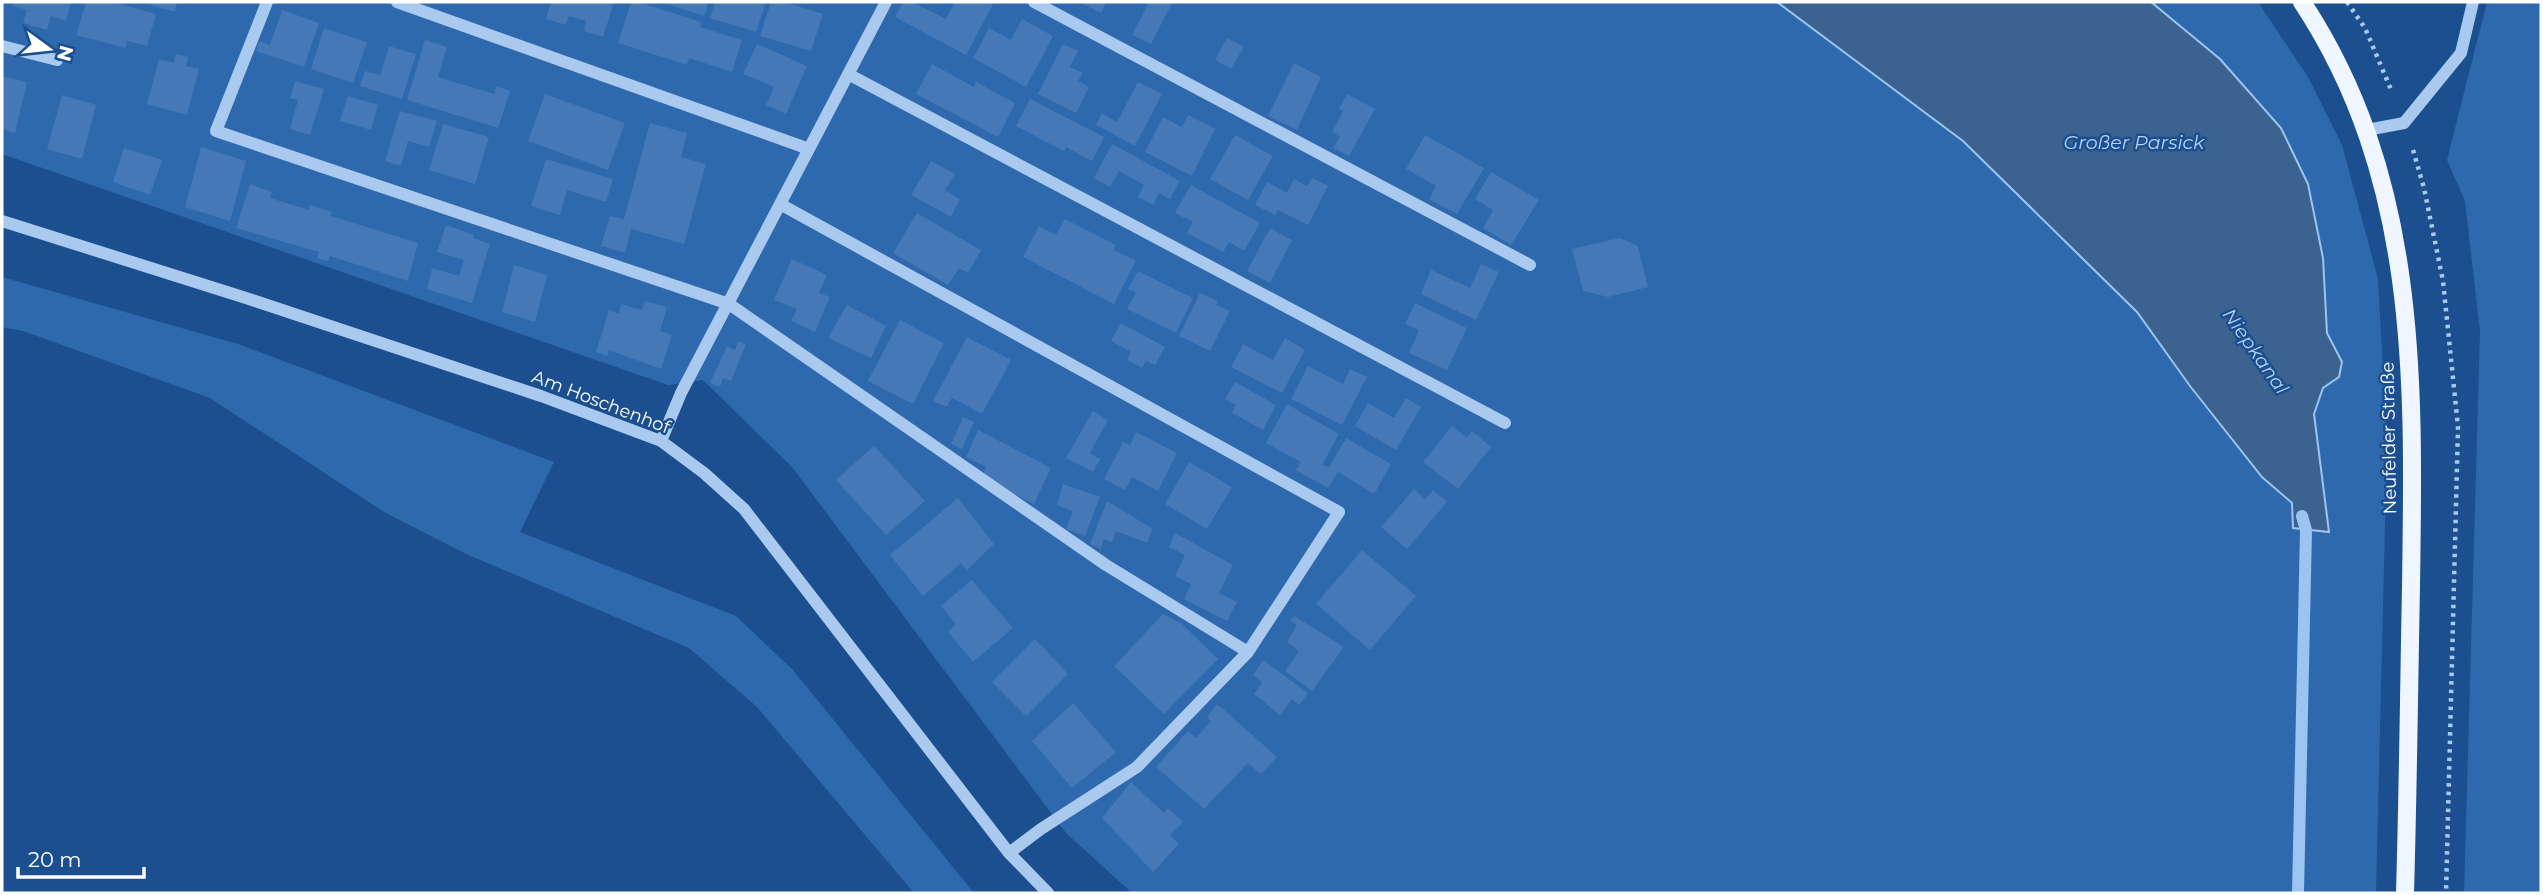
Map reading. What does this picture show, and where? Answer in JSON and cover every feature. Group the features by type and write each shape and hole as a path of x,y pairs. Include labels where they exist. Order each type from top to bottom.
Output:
{"main road":[{"name":"Neufelder Straße","path":"2302,2 2319,28 2352,92 2367,130 2389,208 2408,331 2413,432 2405,893"}],"street":[{"path":"267,2 216,131 729,304 1106,565 1248,652"},
{"path":"397,2 809,149"},
{"path":"661,441 681,393 886,2"},
{"path":"1034,2 1530,265"},
{"path":"2367,130 2404,123 2461,53 2473,2"},
{"path":"2,46 57,60"},
{"path":"848,74 1505,423"},
{"path":"780,204 1339,512 1248,652 1137,767 1009,853"},
{"name":"Am Hoschenhof","path":"2,221 272,306 541,396 661,441 704,473 744,509 1009,853 1048,893"}],"path":[{"path":"2347,2 2365,28 2404,123 2424,188 2443,281 2458,428 2446,893"}],"shaded area":[{"path":"2,2 1777,2 1963,141 2137,312 2190,387 2262,477 2329,531 2314,414 2323,388 2339,377 2342,362 2327,333 2323,258 2220,59 2151,2 2258,2 2308,77 2342,145 2378,279 2387,444 2376,893 1132,893 1066,833 792,467 703,380 668,385 2,154"},
{"path":"2487,2 2541,2 2541,893 2464,893 2480,332 2465,201 2447,160"},
{"path":"2,277 238,344 554,462 520,532 736,616 793,670 974,893 914,893 757,707 689,648 466,554 384,512 210,398 23,331 2,327"}],"water":[{"name":"Großer Parsick","path":"1777,2 2151,2 2220,59 2281,128 2308,184 2323,258 2327,333 2342,362 2339,377 2323,388 2314,414 2329,532 2293,528 2292,503 2262,477 2190,386 2137,312 1963,141"}],"building":[{"path":"14,2 71,2 66,21 51,16 47,30 23,23 27,10 13,6"},
{"path":"86,2 113,2 156,14 147,46 127,41 125,48 76,35"},
{"path":"141,2 177,2 175,12"},
{"path":"551,2 614,2 603,37 584,31 586,21 569,16 566,25 546,19"},
{"path":"631,2 701,22 700,27 742,40 732,72 689,58 687,65 618,43"},
{"path":"661,2 709,2 704,16"},
{"path":"715,2 766,2 756,32 710,18"},
{"path":"771,2 784,2 823,14 811,51 760,36"},
{"path":"903,2 912,2 946,19 955,2 993,4 966,55 895,17"},
{"path":"1080,2 1107,2 1101,13"},
{"path":"1149,2 1172,3 1151,44 1132,35"},
{"path":"282,10 319,23 304,67 256,51 259,41 270,45"},
{"path":"1022,19 1053,36 1026,87 973,58 989,28 1011,40"},
{"path":"324,28 367,42 353,83 311,69"},
{"path":"1227,38 1244,47 1231,69 1215,60"},
{"path":"425,40 447,47 438,77 494,94 496,86 510,91 498,128 407,100"},
{"path":"757,44 807,66 786,114 766,105 774,87 743,74"},
{"path":"1063,44 1078,51 1070,67 1083,73 1078,81 1089,87 1076,113 1038,94"},
{"path":"389,46 416,54 402,99 360,86 365,71 380,75"},
{"path":"176,54 188,57 186,66 199,69 187,115 147,104 159,59 174,63"},
{"path":"1294,63 1321,77 1297,130 1268,116"},
{"path":"932,64 974,87 976,82 1015,103 998,137 916,94"},
{"path":"2,76 27,82 15,133 2,129"},
{"path":"295,81 324,89 310,135 290,129 298,100 290,98"},
{"path":"1138,82 1162,94 1135,146 1096,125 1102,113 1117,122"},
{"path":"545,94 625,123 608,170 528,141"},
{"path":"1347,94 1375,109 1349,156 1333,148 1340,137 1332,132 1343,111 1339,109"},
{"path":"62,95 96,105 82,159 47,149"},
{"path":"348,96 378,105 371,130 340,121"},
{"path":"1030,99 1104,137 1092,161 1066,147 1064,151 1016,126"},
{"path":"400,111 437,121 429,147 408,141 401,166 385,161"},
{"path":"1188,115 1215,129 1192,176 1145,152 1163,117 1182,127"},
{"path":"650,123 687,133 681,157 706,164 684,244 631,229 625,253 601,246 610,216 624,219"},
{"path":"443,124 489,137 475,184 429,170"},
{"path":"1235,135 1273,156 1248,200 1210,179"},
{"path":"1425,135 1484,168 1457,214 1429,199 1436,186 1406,169"},
{"path":"1112,144 1180,181 1170,199 1159,193 1154,205 1138,197 1144,185 1119,171 1110,187 1094,178"},
{"path":"201,147 246,161 230,221 185,207"},
{"path":"124,148 162,160 150,195 113,182"},
{"path":"546,159 613,179 606,202 567,190 560,215 531,206"},
{"path":"931,161 955,174 945,190 960,199 951,217 911,195"},
{"path":"1491,172 1539,200 1511,245 1483,228 1493,210 1475,199"},
{"path":"1312,178 1328,186 1308,225 1278,210 1275,215 1255,205 1267,182 1287,193 1294,179 1307,186"},
{"path":"250,184 272,192 270,198 309,210 310,205 332,212 331,216 418,243 408,281 330,256 328,261 317,258 319,252 236,228"},
{"path":"1191,185 1260,223 1244,251 1229,242 1223,252 1187,233 1193,222 1175,213"},
{"path":"917,213 981,250 968,273 959,268 948,285 893,253"},
{"path":"1065,219 1116,245 1114,250 1136,261 1114,304 1023,257 1039,226 1056,235"},
{"path":"446,225 490,244 472,303 427,289 432,268 459,276 464,260 437,252"},
{"path":"1270,228 1292,240 1270,283 1247,271"},
{"path":"1620,238 1638,246 1648,287 1608,297 1583,291 1572,249"},
{"path":"792,259 827,275 819,293 830,297 815,332 791,321 797,309 774,300"},
{"path":"1481,264 1499,272 1476,320 1421,294 1431,270 1470,288"},
{"path":"514,265 547,275 535,322 502,312"},
{"path":"1138,271 1193,298 1176,333 1127,309 1136,293 1128,289"},
{"path":"1200,293 1218,301 1216,305 1230,311 1210,351 1179,336"},
{"path":"645,301 667,307 660,331 672,335 661,369 609,350 607,356 596,352 609,310 619,314 621,304 642,310"},
{"path":"1415,303 1467,328 1447,370 1409,353 1419,330 1405,324"},
{"path":"847,305 886,326 871,358 828,338"},
{"path":"900,320 944,343 913,404 868,381"},
{"path":"1121,323 1165,347 1155,365 1146,361 1142,368 1127,360 1131,352 1111,341"},
{"path":"967,337 1011,360 982,414 952,398 946,407 933,401"},
{"path":"1285,338 1305,350 1282,393 1231,367 1243,344 1273,360"},
{"path":"738,341 746,344 731,381 723,378 720,387 710,383 727,346 735,350"},
{"path":"1308,366 1343,384 1350,369 1367,377 1342,425 1291,399"},
{"path":"1235,382 1276,405 1263,430 1232,413 1236,405 1225,399"},
{"path":"1406,398 1421,407 1396,450 1355,426 1368,403 1394,418"},
{"path":"1287,404 1339,434 1322,465 1329,467 1346,438 1391,464 1374,494 1338,472 1328,488 1296,470 1301,462 1266,443"},
{"path":"1093,411 1108,420 1090,453 1100,459 1093,472 1066,458"},
{"path":"963,417 974,422 962,449 951,444"},
{"path":"1452,426 1467,438 1472,431 1491,447 1458,489 1423,462"},
{"path":"978,430 1051,468 1034,504 982,478 986,467 966,457"},
{"path":"1136,432 1177,453 1158,491 1132,477 1125,490 1104,479 1123,442 1130,445"},
{"path":"874,446 925,501 886,535 836,480"},
{"path":"1189,462 1232,487 1207,529 1165,504"},
{"path":"1063,484 1100,497 1085,536 1066,529 1073,511 1057,505"},
{"path":"1414,489 1425,499 1433,490 1447,502 1407,549 1381,527"},
{"path":"958,498 994,544 967,570 961,563 923,596 890,555"},
{"path":"1107,501 1153,529 1147,543 1116,531 1112,542 1104,539 1101,549 1090,544"},
{"path":"1175,533 1233,565 1219,593 1237,602 1227,621 1184,599 1191,584 1175,576 1185,555 1169,547"},
{"path":"1362,550 1416,596 1370,650 1316,604"},
{"path":"972,580 1013,628 973,662 948,632 956,624 941,606"},
{"path":"1163,614 1182,624 1218,659 1164,714 1114,666"},
{"path":"1294,616 1344,647 1312,691 1285,671 1299,651 1287,642 1297,625 1290,621"},
{"path":"1035,639 1068,674 1026,716 992,682"},
{"path":"1263,660 1308,693 1299,705 1292,699 1280,715 1254,694 1262,682 1253,675"},
{"path":"1073,703 1116,752 1072,788 1032,741"},
{"path":"1217,704 1277,757 1261,774 1248,763 1204,809 1156,767 1188,731 1196,738 1211,721 1207,717"},
{"path":"1131,782 1164,813 1168,808 1183,822 1170,835 1179,844 1153,872 1102,818"}],"waterway":[{"name":"Niepkanal","path":"2298,893 2306,530 2302,516"}]}
